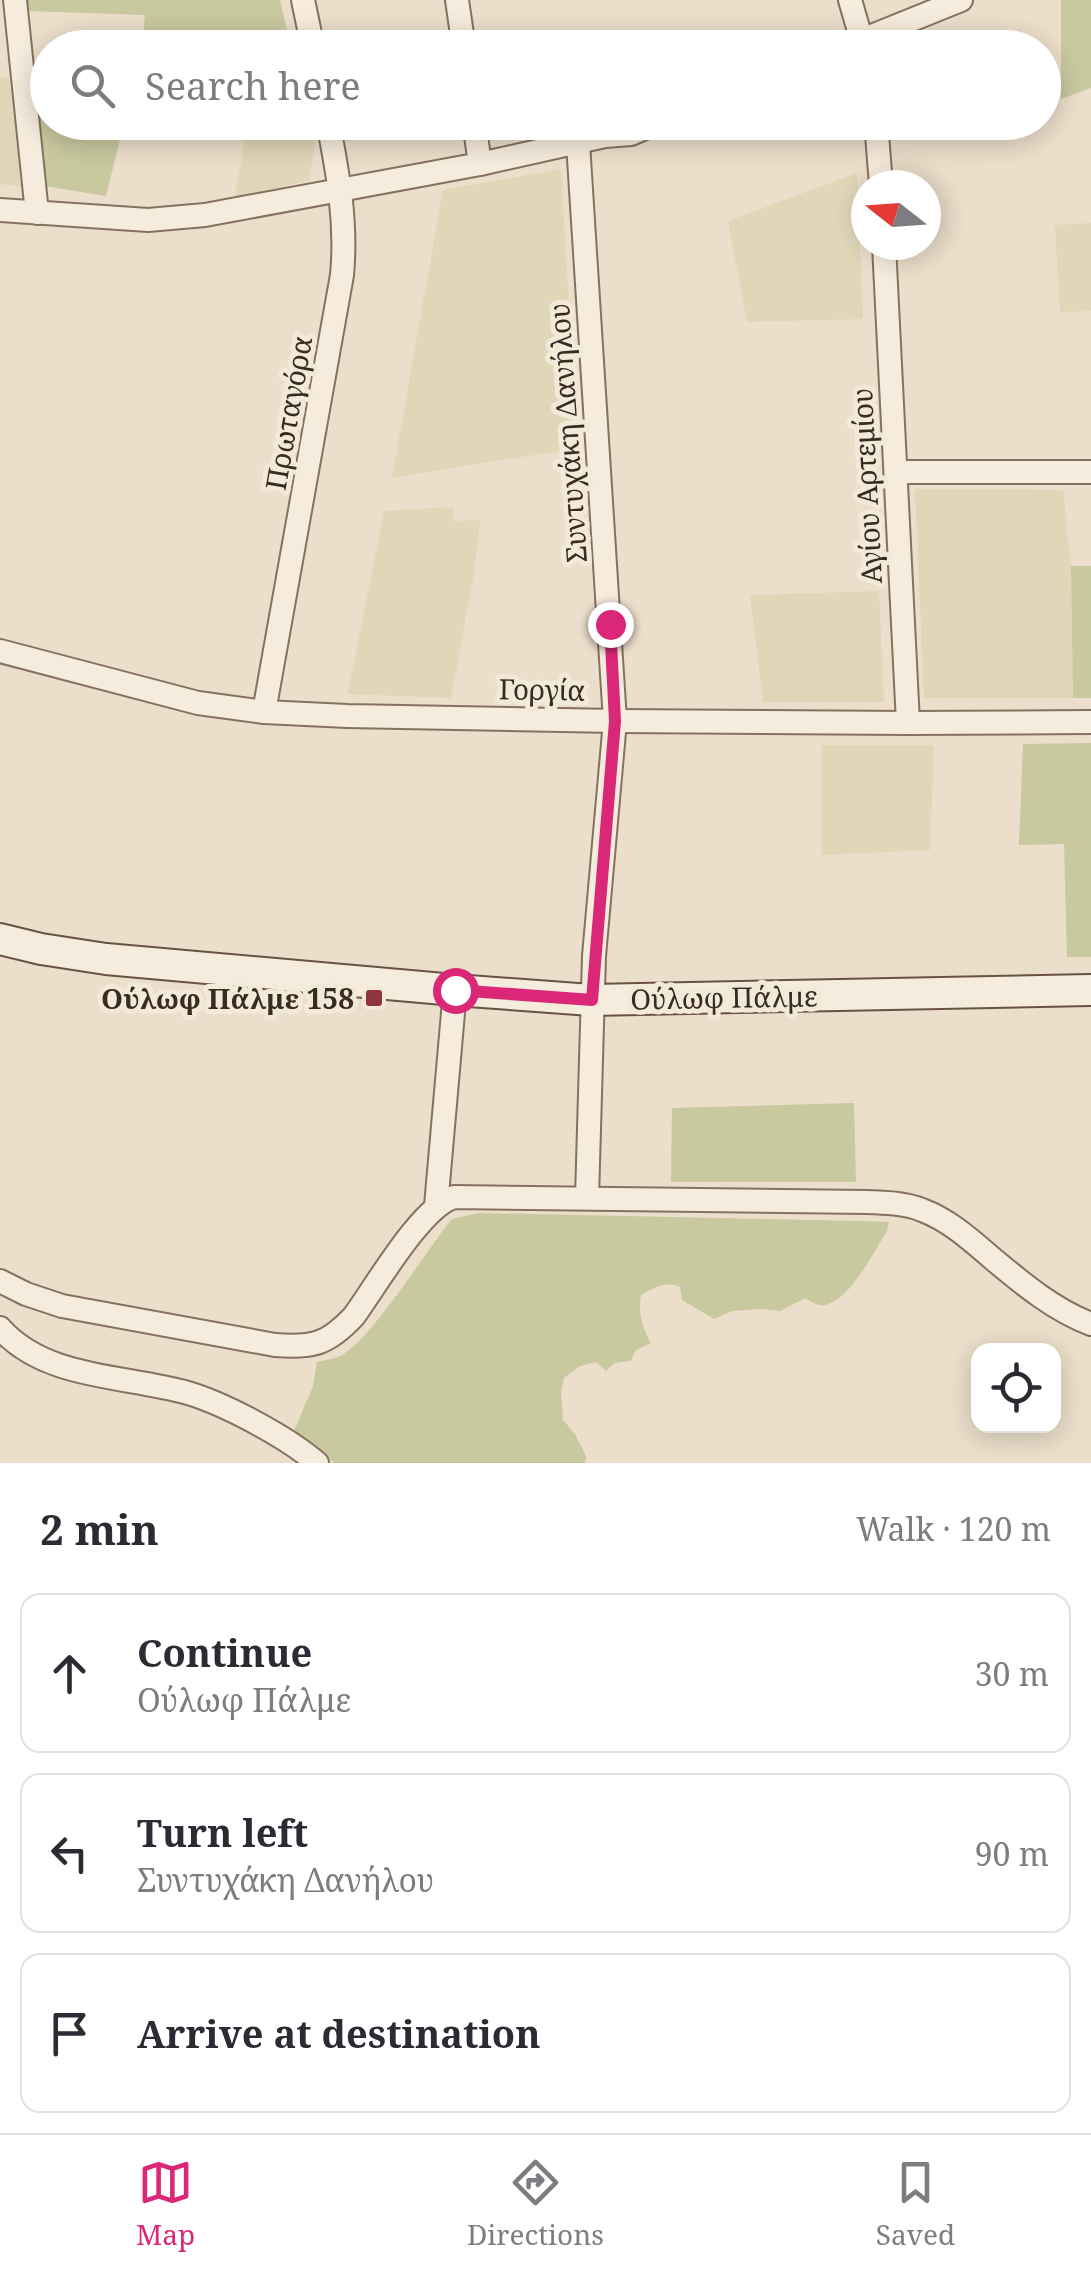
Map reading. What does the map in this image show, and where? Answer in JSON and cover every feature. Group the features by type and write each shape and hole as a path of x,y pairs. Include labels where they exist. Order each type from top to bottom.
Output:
{"street":[{"path":"15,0 30,139"},
{"path":"303,0 309,30"},
{"path":"457,0 461,30"},
{"path":"850,0 854,30"},
{"path":"891,30 961,0"},
{"path":"30,140 38,213"},
{"name":"Πρωταγόρα","path":"264,712 340,300 345,248 342,191 332,140"},
{"path":"477,140 480,164"},
{"path":"0,210 136,220 178,218 342,191 592,140"},
{"path":"877,140 880,170"},
{"name":"Συντυχάκη Δανήλου","path":"578,144 615,721 592,1000 587,1198"},
{"name":"Αγίου Αρτεμίου","path":"885,260 908,724"},
{"path":"896,472 1091,472"},
{"name":"Γοργία","path":"0,651 198,704 264,712 615,721 1091,722"},
{"name":"Ούλωφ Πάλμε","path":"0,939 106,959 592,1000 1091,990"},
{"path":"436,1206 455,990"},
{"path":"0,1281 40,1299 93,1312 275,1345 310,1346 336,1334 354,1316 416,1229 445,1200 464,1196 842,1201 910,1206 936,1216 1047,1301 1091,1324"},
{"path":"0,1328 34,1354 82,1372 140,1381 208,1400 291,1443 316,1463"}],"shaded area":[{"path":"0,77 9,79 22,187 0,184"},
{"path":"245,140 315,140 309,180 235,196"},
{"path":"561,169 577,448 392,478 443,190"},
{"path":"851,175 851,260 861,260 863,319 747,322 728,221"},
{"path":"1091,223 1091,311 1060,312 1055,225"},
{"path":"915,489 1063,490 1071,566 1073,698 924,698"},
{"path":"453,507 454,521 480,520 451,698 348,694 384,511"},
{"path":"879,591 884,702 763,702 750,595"},
{"path":"822,745 934,745 930,850 822,855"}],"green space":[{"path":"26,0 280,0 287,30 144,30 145,15 27,11"},
{"path":"1061,0 1091,0 1091,88 1061,99"},
{"path":"41,140 120,140 106,196 45,186"},
{"path":"1071,566 1091,566 1091,698 1073,698"},
{"path":"1091,743 1091,957 1067,957 1064,844 1019,845 1023,744"},
{"path":"854,1103 856,1182 671,1182 672,1108"},
{"path":"479,1213 889,1222 858,1277 829,1304 819,1305 805,1298 780,1311 732,1311 714,1319 682,1300 680,1287 675,1285 660,1286 641,1295 642,1320 651,1343 636,1350 631,1361 615,1363 606,1371 596,1362 580,1366 564,1378 563,1420 575,1434 586,1456 585,1463 334,1463 294,1431 313,1386 317,1362 340,1356 367,1333 452,1219"}],"place":[{"name":"Ούλωφ Πάλμε 158","path":"374,998"}],"route":[{"path":"455,990 592,1000 615,721 610,624"}]}
